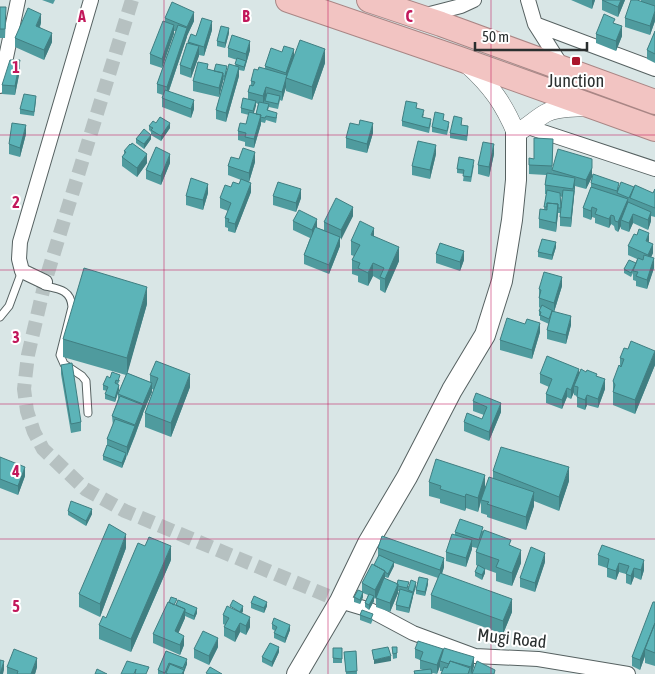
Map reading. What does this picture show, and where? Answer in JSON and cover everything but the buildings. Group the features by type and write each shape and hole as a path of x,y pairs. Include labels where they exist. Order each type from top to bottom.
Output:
{"highway":[{"path":"288,0 655,129"},
{"path":"369,0 655,102"}],"main road":[{"path":"297,674 340,601 368,543 407,477 452,390 485,334 502,281 512,220 522,130"}],"street":[{"path":"0,86 18,0"},
{"path":"45,284 22,271 19,259 20,242 91,0"},
{"path":"418,17 447,11 474,0"},
{"path":"528,0 535,24 563,68"},
{"path":"535,24 655,69"},
{"path":"460,59 488,84 522,130 655,169"},
{"path":"522,130 547,112 591,106"},
{"name":"Mugi Road","path":"340,601 370,610 413,633 475,656 538,658 628,674"}],"lane":[{"path":"0,317 9,306 22,271"},
{"path":"45,284 58,288 69,295 72,300 60,355 64,364 77,371 86,381 88,413"}],"tunnel":[{"path":"132,0 45,282 28,355 24,389 27,411 34,432 43,449 85,489 125,511 340,601"}],"place":[{"name":"Junction","path":"576,61"}]}
